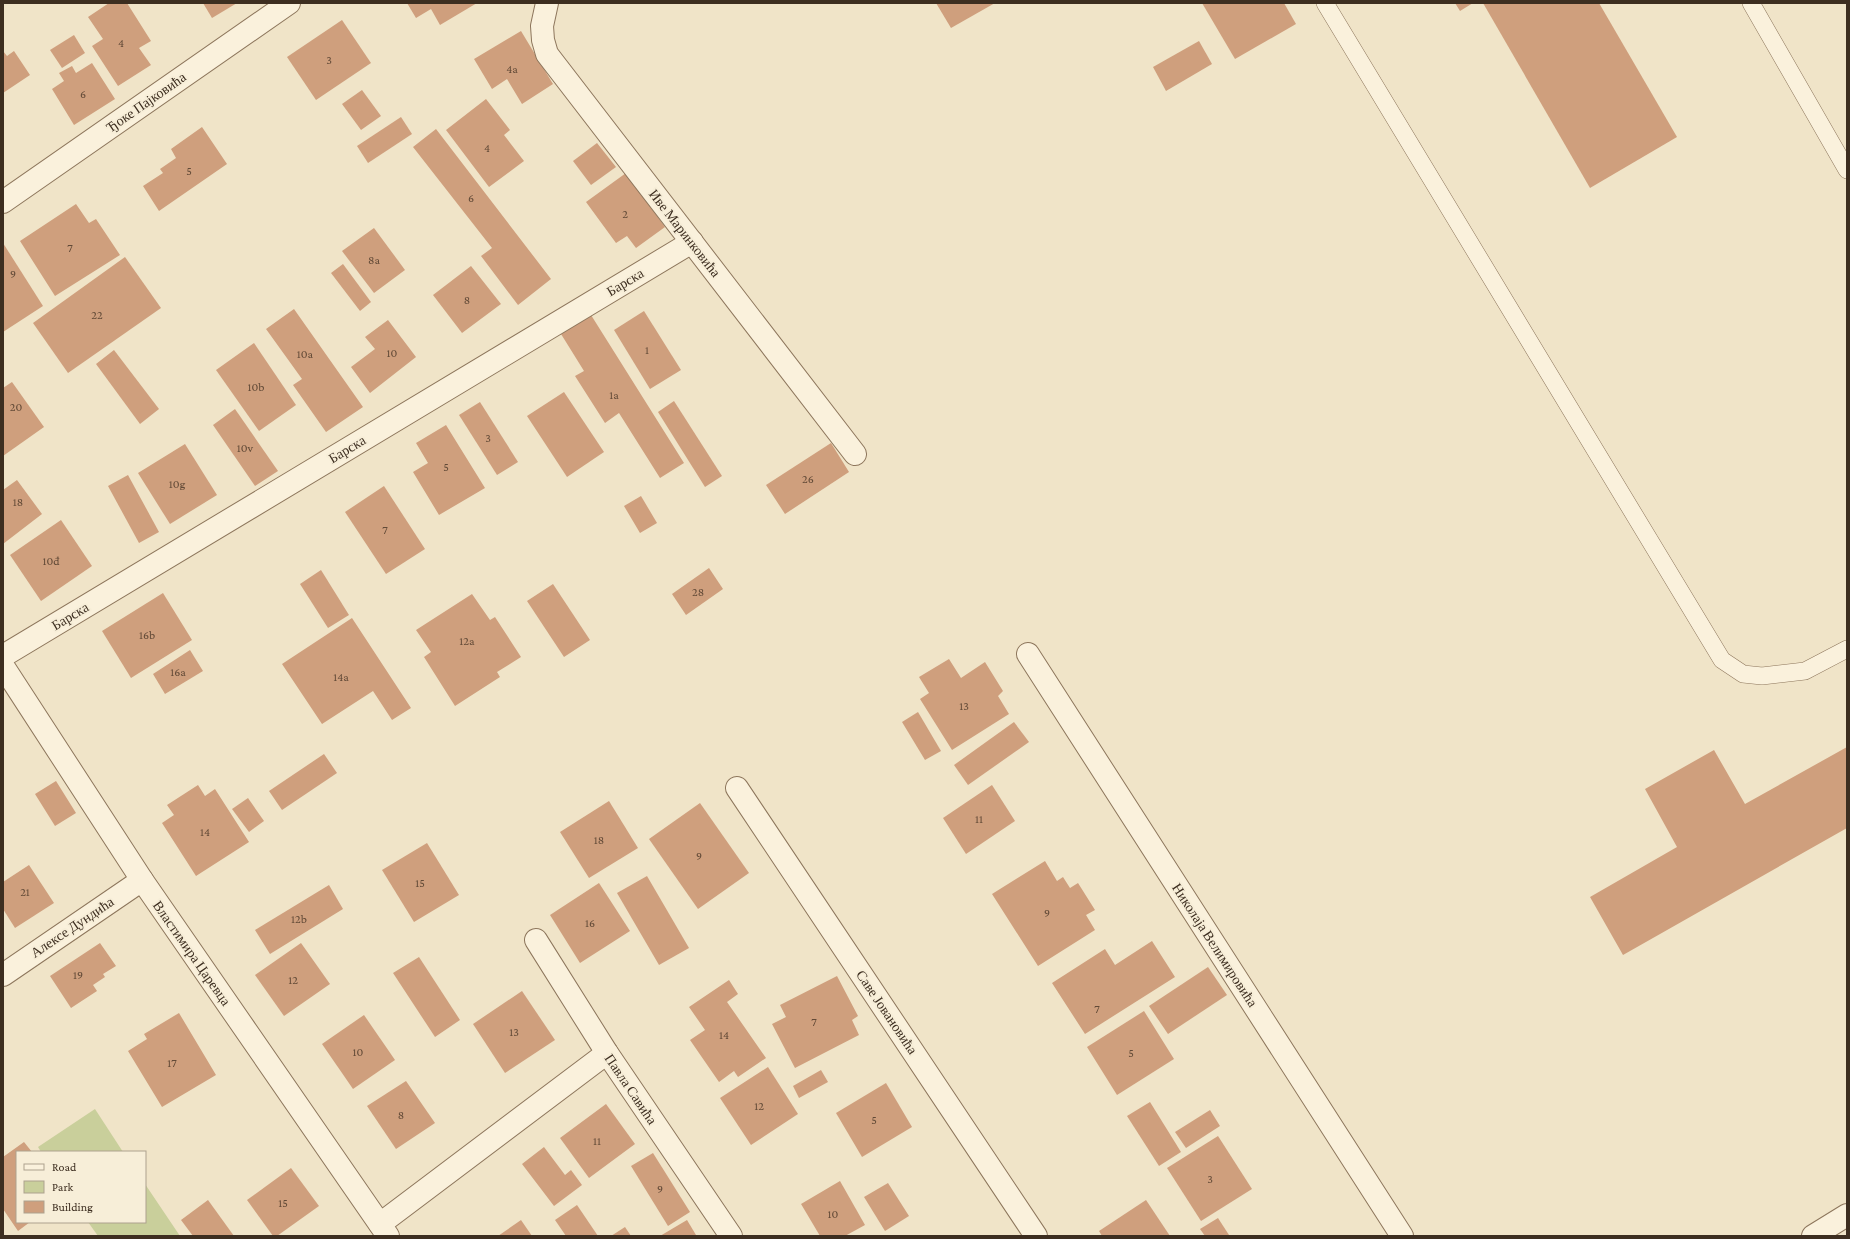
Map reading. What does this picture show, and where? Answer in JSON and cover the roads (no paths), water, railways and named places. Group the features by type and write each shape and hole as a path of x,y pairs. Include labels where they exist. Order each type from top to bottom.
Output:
{"street":[{"name":"Ђоке Пајковића","path":"3,202 289,3"},
{"name":"Иве Маринковића","path":"547,3 542,26 543,40 547,54 855,454"},
{"name":"Барска","path":"3,656 692,242"},
{"name":"Николаја Велимировића","path":"1028,654 1402,1236"},
{"name":"Властимира Царевца","path":"3,666 142,880 384,1230"},
{"name":"Саве Јовановића","path":"737,788 1036,1236"},
{"name":"Алексе Дундића","path":"3,975 142,880"},
{"name":"Павла Савића","path":"536,940 607,1053 731,1236"},
{"path":"384,1230 607,1053"},
{"path":"1813,1236 1842,1224"}],"lane":[{"path":"1325,3 1722,660 1743,674 1762,676 1805,671 1847,649"},
{"path":"1751,3 1847,170"}]}
